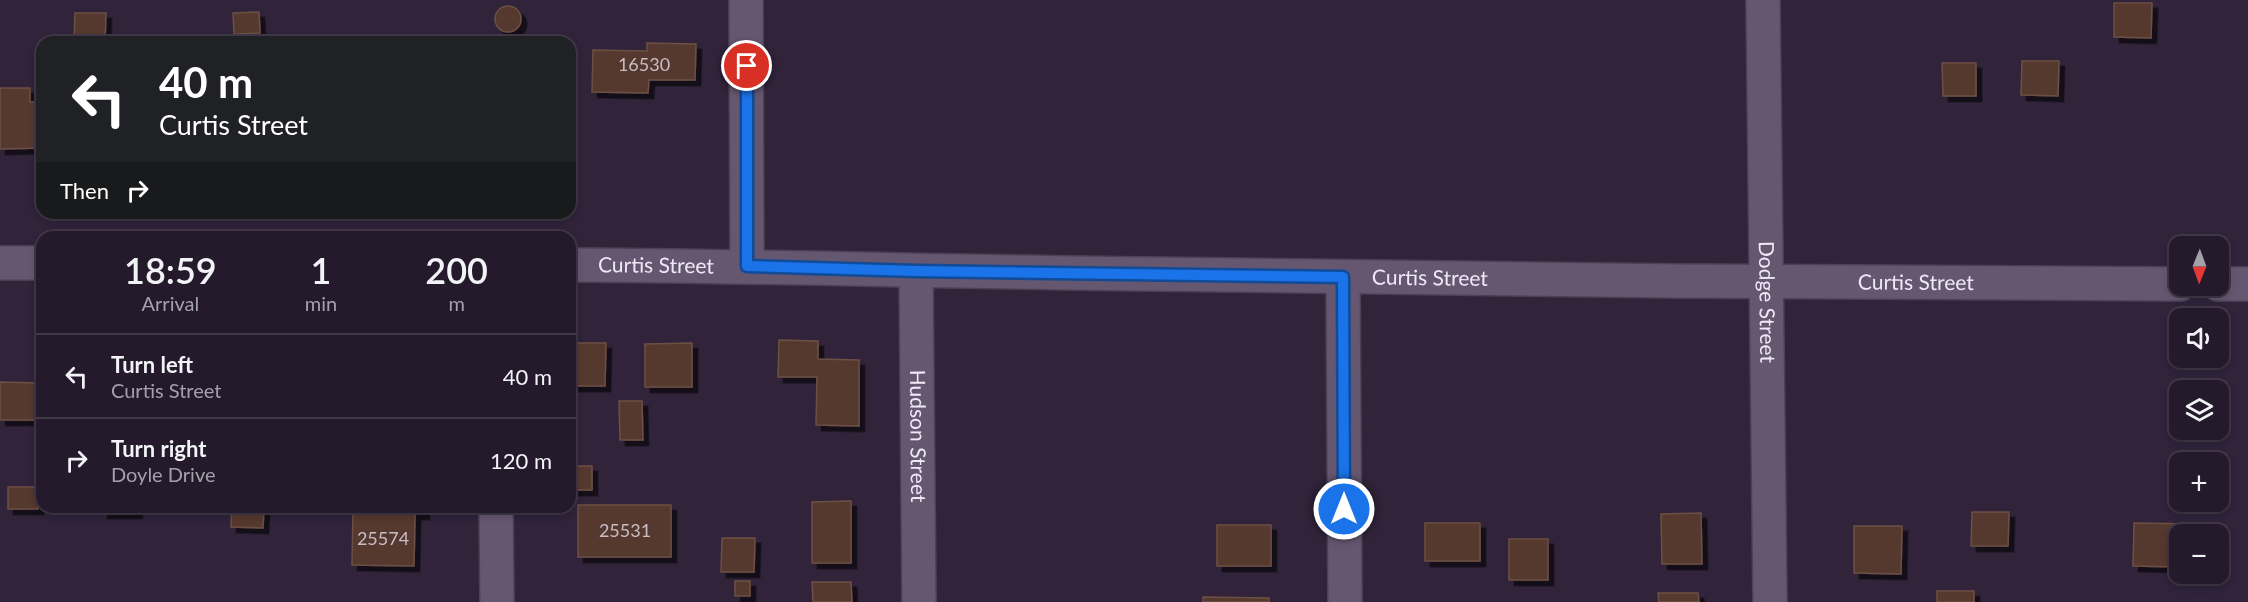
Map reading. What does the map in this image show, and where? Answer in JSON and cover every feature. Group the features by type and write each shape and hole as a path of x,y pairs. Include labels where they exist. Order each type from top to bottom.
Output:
{"street":[{"path":"746,0 747,266"},
{"name":"Dodge Street","path":"1763,0 1770,602"},
{"path":"0,263 36,263"},
{"name":"Curtis Street","path":"576,265 1343,277 2169,284"},
{"name":"Hudson Street","path":"916,271 918,602"},
{"path":"1343,277 1345,602"},
{"path":"2229,284 2248,284"},
{"path":"496,513 497,602"}],"building":[{"path":"2114,3 2152,3 2151,38 2114,37"},
{"path":"508,6 517,10 521,19 517,28 508,32 499,28 495,19 499,10"},
{"path":"259,12 260,33 234,34 233,13"},
{"path":"75,13 106,13 105,36 74,36"},
{"path":"647,43 696,44 695,80 649,80 648,93 592,92 593,50 647,51"},
{"path":"2022,61 2059,61 2058,96 2021,95"},
{"path":"1942,63 1976,63 1976,96 1943,96"},
{"path":"0,88 30,88 30,102 36,102 36,148 0,149"},
{"path":"779,340 818,341 818,359 859,360 859,426 816,425 817,377 778,377"},
{"path":"576,343 606,343 605,386 576,386"},
{"path":"692,343 692,387 645,387 645,344"},
{"path":"0,382 36,383 36,420 0,420"},
{"path":"619,401 642,401 643,440 620,440"},
{"path":"576,466 592,466 592,490 576,490"},
{"path":"8,487 36,487 36,509 8,509"},
{"path":"851,501 851,563 812,563 812,502"},
{"path":"578,505 671,505 671,557 578,557"},
{"path":"1972,512 2009,512 2008,546 1971,546"},
{"path":"232,513 264,513 263,528 231,527"},
{"path":"353,513 424,513 415,514 414,566 352,565"},
{"path":"1701,513 1702,564 1662,564 1661,514"},
{"path":"1425,523 1480,523 1480,561 1425,561"},
{"path":"2134,523 2194,524 2169,524 2169,567 2133,566"},
{"path":"1217,525 1271,525 1271,566 1217,566"},
{"path":"1854,526 1902,526 1901,574 1854,573"},
{"path":"722,538 755,538 754,572 721,572"},
{"path":"1509,539 1548,539 1548,580 1509,580"},
{"path":"735,581 750,581 750,596 735,596"},
{"path":"812,582 851,582 852,602 813,602"},
{"path":"1937,591 1974,591 1974,602 1937,602"},
{"path":"1658,593 1698,593 1699,602 1659,602"},
{"path":"1203,597 1269,598 1269,602 1203,602"}],"route":[{"path":"747,66 747,266 916,271 1343,277 1344,509"}]}
